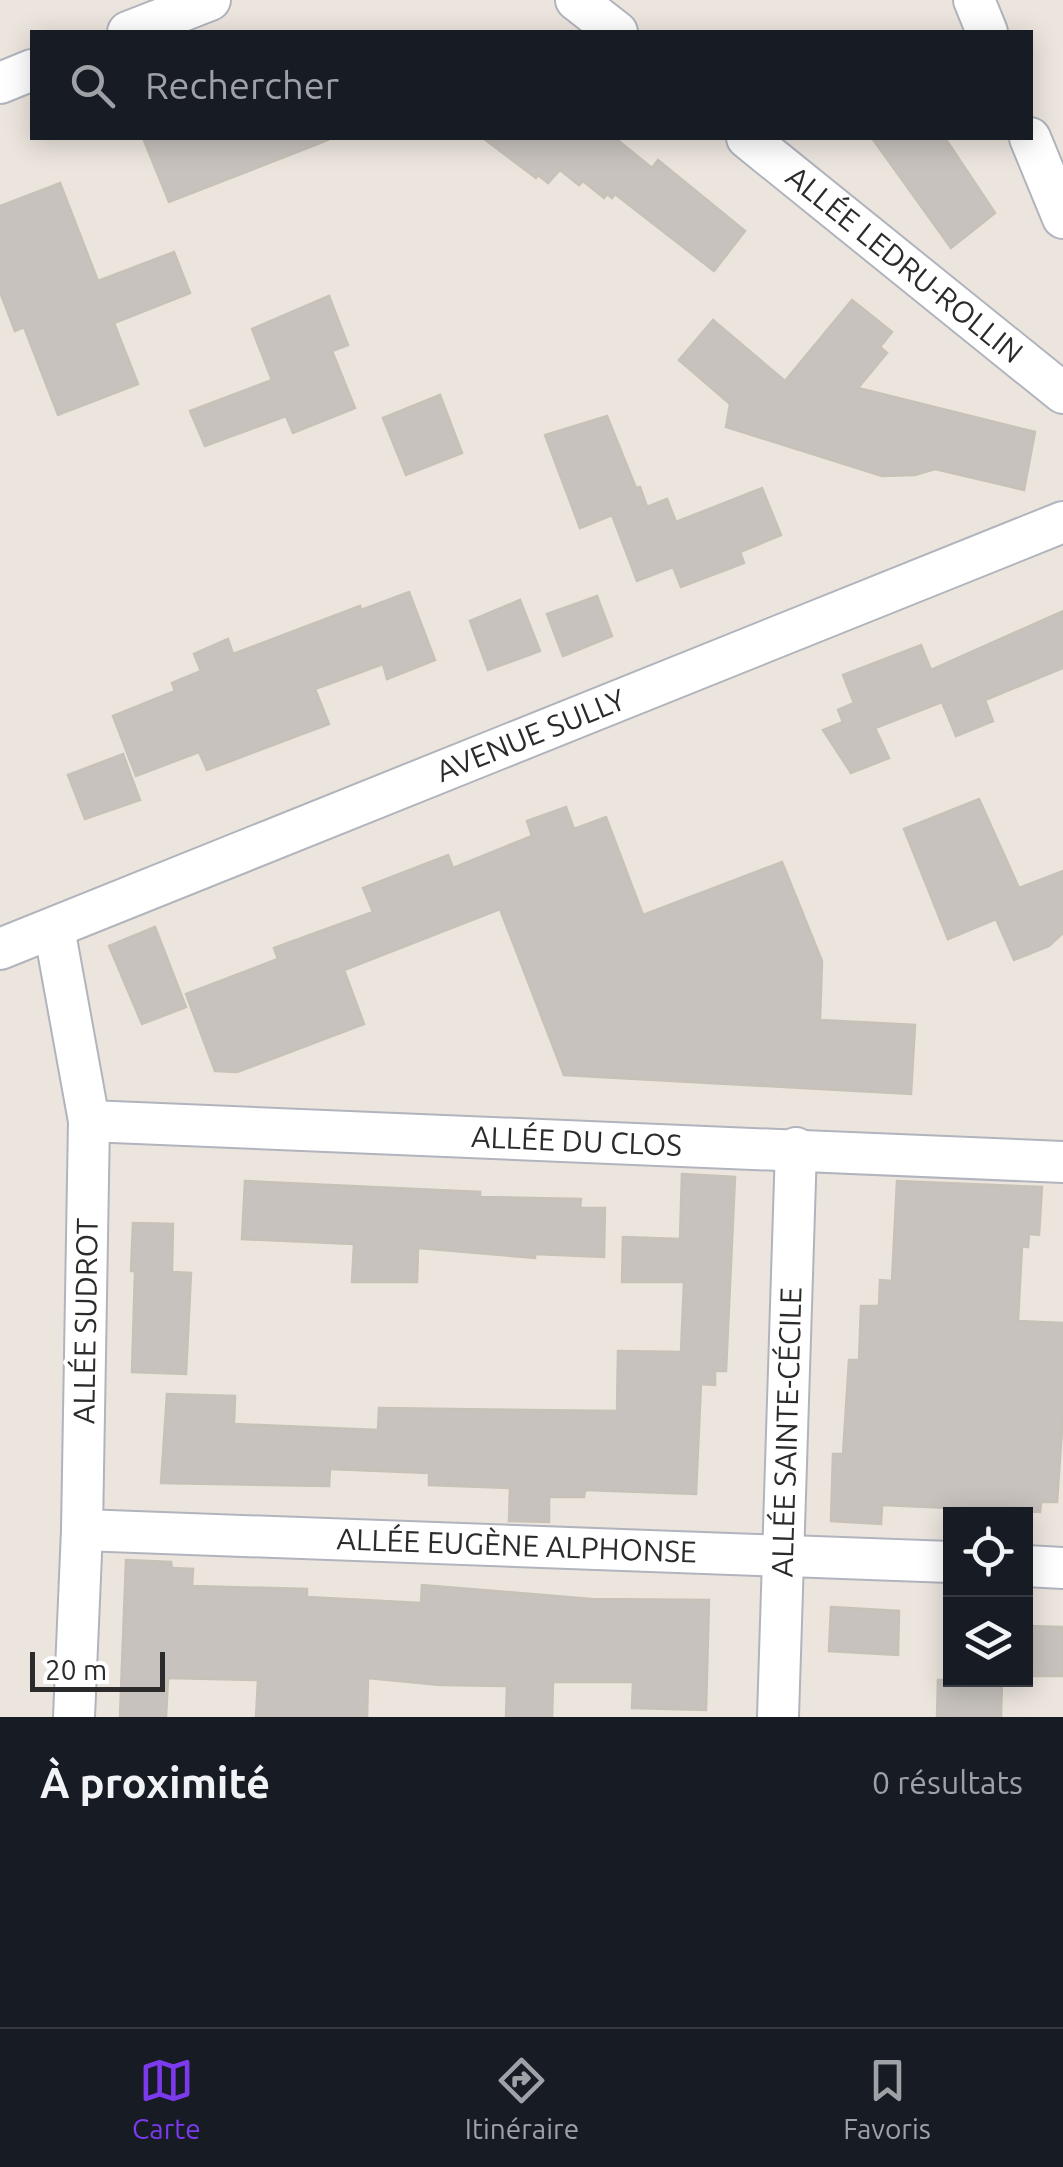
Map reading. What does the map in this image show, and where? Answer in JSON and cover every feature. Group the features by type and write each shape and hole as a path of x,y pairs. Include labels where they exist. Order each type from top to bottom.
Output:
{"street":[{"path":"133,30 210,0"},
{"path":"576,0 614,30"},
{"path":"974,0 986,30"},
{"path":"0,83 30,71"},
{"name":"ALLÉE LEDRU-ROLLIN","path":"749,140 1063,393"},
{"path":"1031,140 1063,218"},
{"name":"AVENUE SULLY","path":"0,949 1063,522"},
{"name":"ALLÉE SUDROT","path":"54,928 89,1121 82,1530 74,1717"},
{"name":"ALLÉE DU CLOS","path":"89,1121 1063,1162"},
{"name":"ALLÉE SAINTE-CÉCILE","path":"778,1717 796,1148"},
{"name":"ALLÉE EUGÈNE ALPHONSE","path":"82,1530 943,1562"},
{"path":"1033,1566 1063,1568"}],"building":[{"path":"144,140 328,140 169,202"},
{"path":"486,140 617,140 652,168 658,160 745,231 714,271 615,194 604,198 583,181 579,185 560,170 548,183 538,175 536,178"},
{"path":"873,140 946,140 995,213 951,248"},
{"path":"60,183 98,281 174,252 190,293 114,323 138,384 58,415 24,327 15,331 0,292 0,206"},
{"path":"329,296 348,345 332,351 355,408 293,433 286,416 205,446 190,411 272,380 252,329"},
{"path":"852,300 892,332 880,347 887,353 858,388 1035,432 1024,490 935,469 915,475 882,476 726,427 730,404 679,360 713,320 785,381"},
{"path":"440,395 462,453 406,475 383,418"},
{"path":"607,416 647,507 667,499 676,522 762,488 781,535 740,552 744,563 681,587 673,567 637,581 612,515 580,528 545,435"},
{"path":"409,592 435,660 387,679 383,664 315,689 329,724 207,770 199,752 136,776 113,716 175,691 172,683 201,671 194,654 228,639 233,654 360,606 361,610"},
{"path":"597,596 612,636 563,656 547,614"},
{"path":"520,600 540,651 488,670 470,621"},
{"path":"1063,611 1063,668 985,700 993,721 956,736 942,702 875,728 889,758 851,773 823,730 843,722 838,710 854,703 843,675 921,645 931,670"},
{"path":"123,754 140,800 85,819 68,775"},
{"path":"979,799 1019,888 1063,871 1063,933 1049,946 1014,960 996,919 948,939 904,829"},
{"path":"566,807 574,829 606,817 643,915 782,862 822,961 820,1020 915,1025 911,1094 564,1075 500,909 344,970 364,1024 237,1072 215,1071 186,994 278,959 274,948 373,912 363,888 448,855 453,868 532,836 527,821"},
{"path":"155,927 186,1007 142,1024 109,946"},
{"path":"682,1174 735,1177 726,1371 715,1371 715,1385 701,1384 696,1494 585,1490 584,1497 549,1497 549,1522 509,1521 510,1488 429,1485 429,1473 330,1469 329,1486 161,1483 167,1394 235,1396 234,1424 378,1430 379,1408 617,1411 618,1351 681,1352 684,1282 622,1282 623,1237 680,1239"},
{"path":"245,1181 480,1192 480,1197 581,1199 580,1208 605,1208 604,1257 535,1254 535,1258 418,1248 417,1282 352,1282 354,1244 242,1239"},
{"path":"897,1181 1042,1187 1039,1235 1029,1234 1028,1247 1022,1246 1018,1321 1063,1323 1063,1415 1057,1502 1041,1502 1040,1512 1033,1512 1033,1507 882,1505 881,1524 831,1521 833,1454 843,1454 849,1360 859,1360 861,1306 879,1306 880,1280 892,1281"},
{"path":"133,1223 173,1224 172,1272 191,1273 186,1374 132,1372"},
{"path":"126,1560 171,1562 172,1568 193,1569 192,1586 307,1589 307,1597 421,1603 422,1585 591,1599 709,1600 706,1710 632,1708 633,1682 553,1682 552,1717 506,1717 507,1686 368,1678 367,1717 256,1717 258,1680 168,1678 166,1717 120,1717"},
{"path":"831,1607 899,1611 898,1655 829,1651"},
{"path":"1033,1626 1063,1627 1063,1676 1033,1676"},
{"path":"938,1680 943,1680 943,1687 1002,1687 1001,1717 937,1717"}]}
